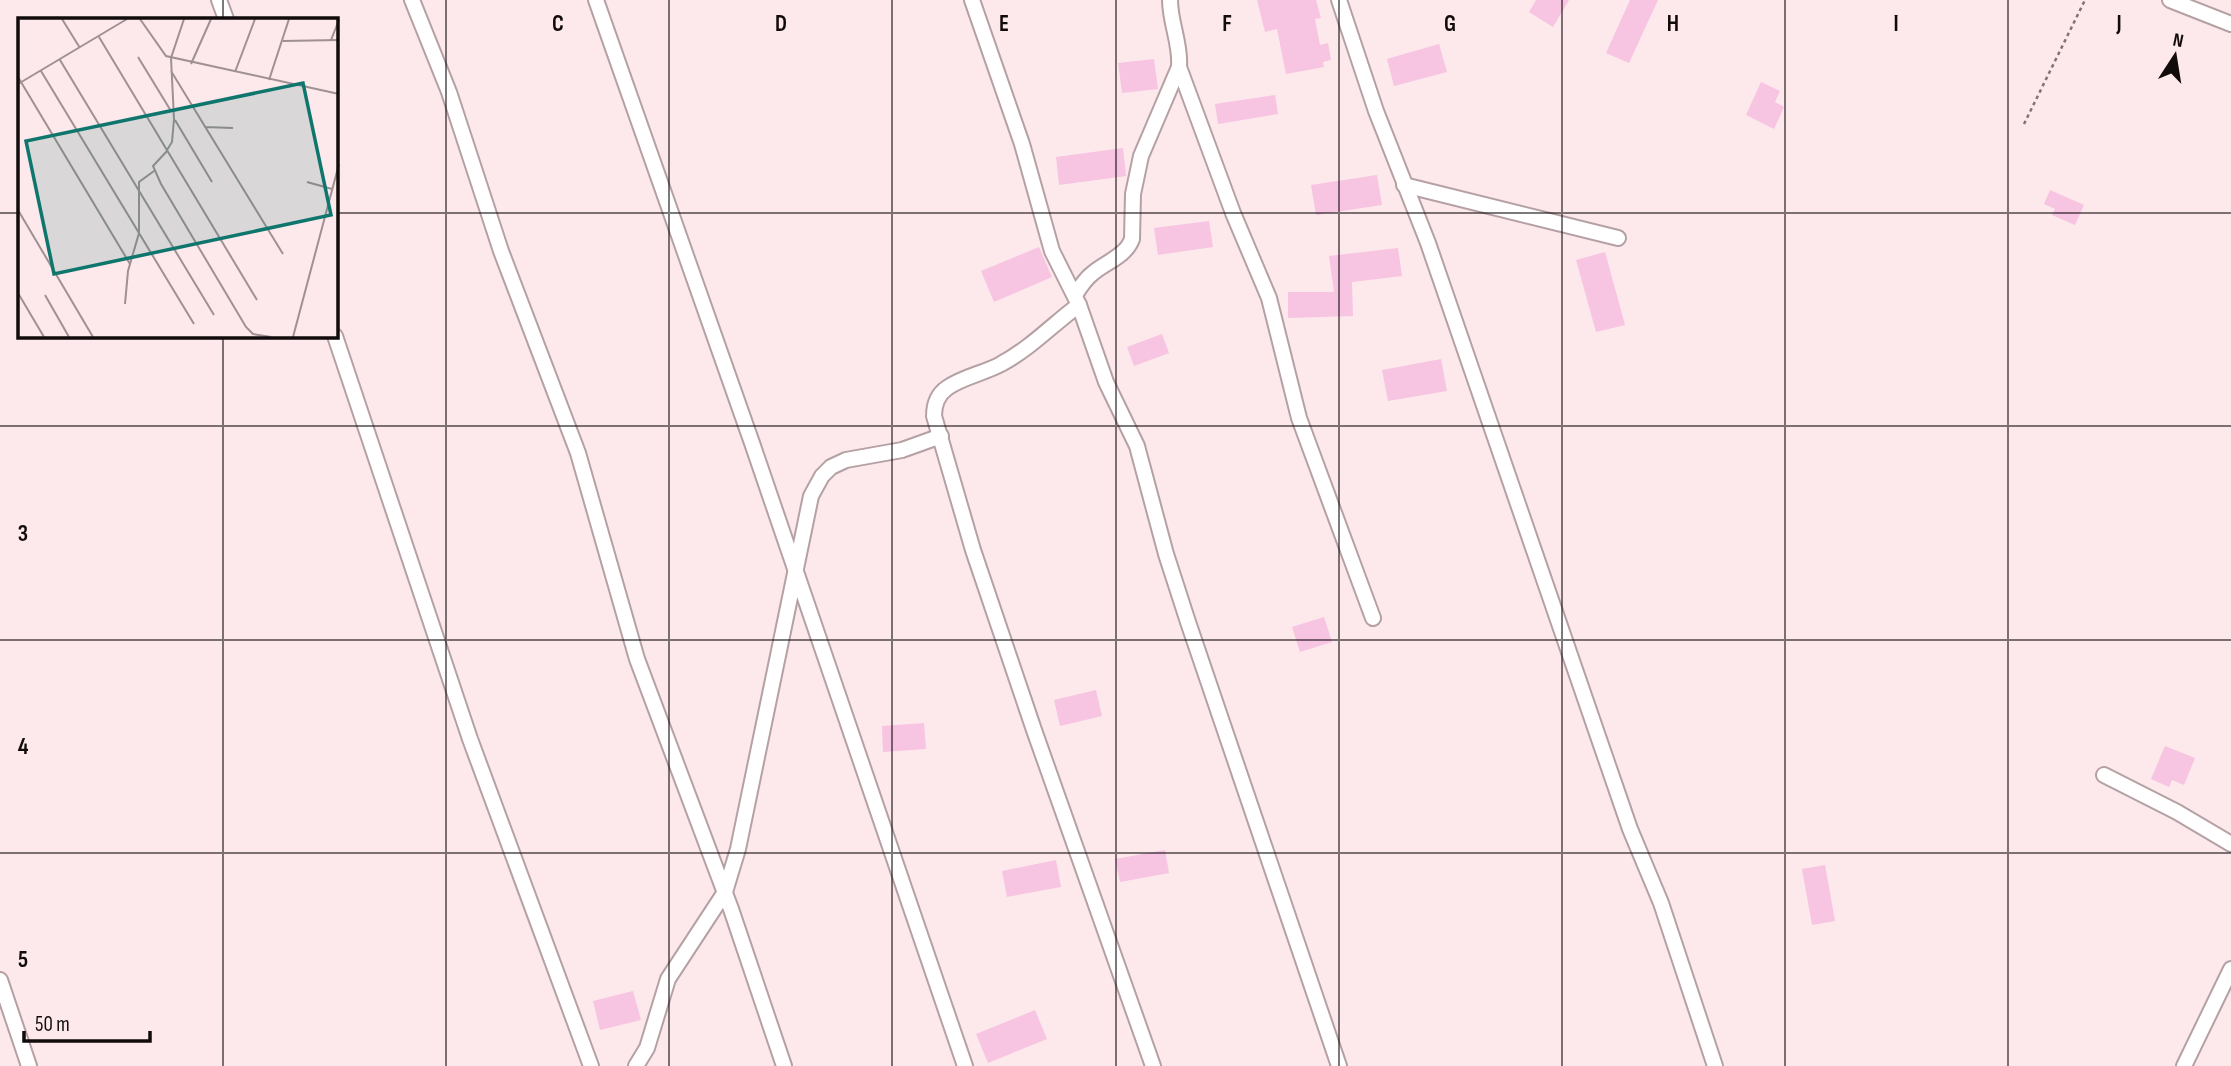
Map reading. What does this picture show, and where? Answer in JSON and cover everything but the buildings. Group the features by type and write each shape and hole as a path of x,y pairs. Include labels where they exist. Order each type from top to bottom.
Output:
{"street":[{"path":"219,0 226,18"},
{"path":"412,0 449,92 501,251 578,453 638,659 725,892 784,1066"},
{"path":"596,0 795,567 965,1066"},
{"path":"972,0 1022,144 1052,251 1077,300 1106,382 1137,446 1166,554 1188,622 1339,1066"},
{"path":"1339,0 1376,111 1428,243 1630,829 1661,903 1715,1066"},
{"path":"2170,0 2231,24"},
{"path":"1153,1066 1068,829 973,550 934,416 934,407 947,387 1001,364 1028,348 1077,300 1092,273 1118,257 1130,245 1133,194 1141,156 1179,67 1180,56 1168,1"},
{"path":"1179,67 1233,213 1269,298 1299,418 1373,618"},
{"path":"1404,185 1618,239"},
{"path":"336,338 470,739 591,1066"},
{"path":"636,1066 647,1048 668,979 725,892 738,849 811,496 822,476 831,467 846,460 902,450 941,436"},
{"path":"2104,775 2177,812 2231,844"},
{"path":"2184,1066 2231,969"},
{"path":"0,980 29,1066"}],"path":[{"path":"2024,124 2085,0"}]}
